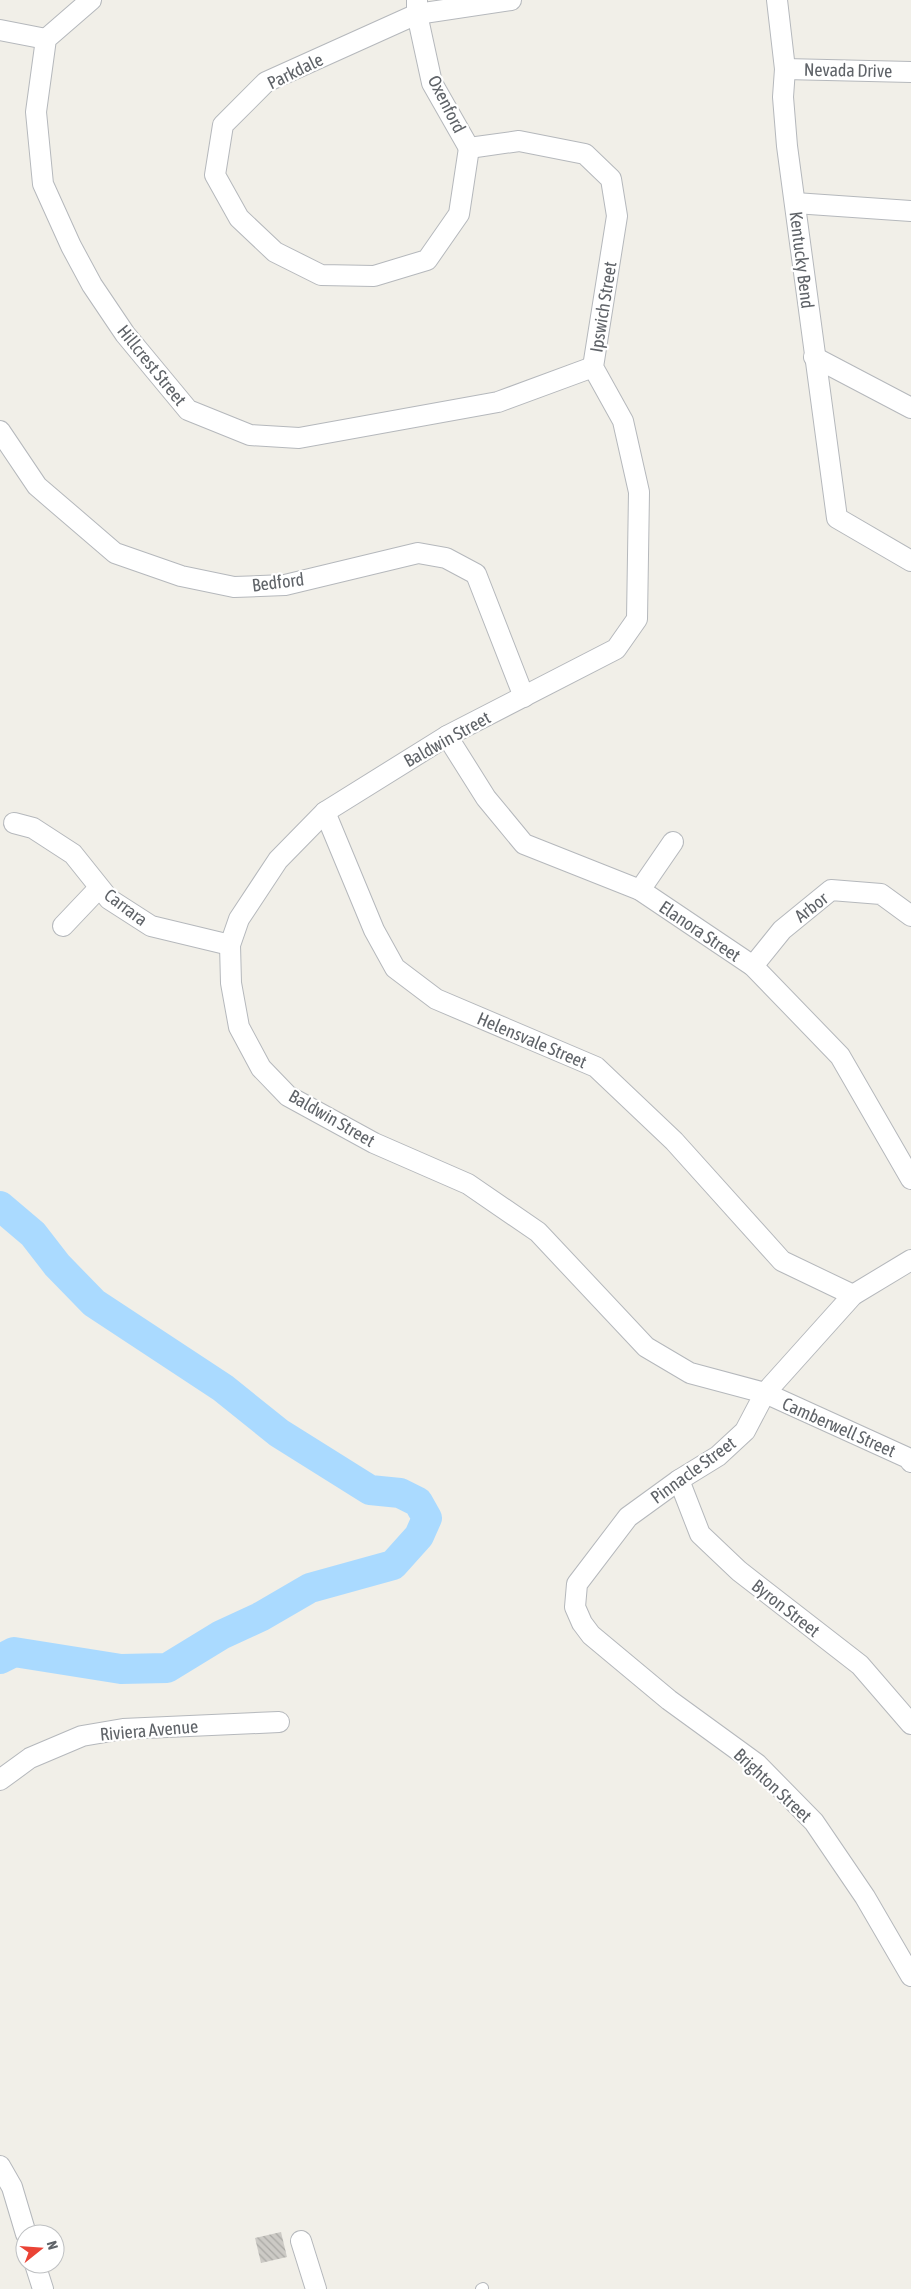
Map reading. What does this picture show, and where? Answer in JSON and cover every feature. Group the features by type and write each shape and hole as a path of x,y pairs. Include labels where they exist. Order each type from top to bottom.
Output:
{"street":[{"path":"0,30 46,39 91,0"},
{"name":"Parkdale","path":"469,148 458,214 427,260 374,276 322,275 275,252 239,218 215,175 223,124 266,82 417,7 511,0"},
{"name":"Kentucky Bend","path":"777,0 784,69 783,97 794,204 837,518 911,561"},
{"name":"Oxenford","path":"417,7 432,83 469,148"},
{"name":"Hillcrest Street","path":"46,39 36,112 43,184 71,246 92,285 125,334 188,410 250,436 299,438 498,402 593,367"},
{"name":"Nevada Drive","path":"784,69 911,72"},
{"name":"Ipswich Street","path":"469,148 519,141 585,154 611,179 617,216 593,367 623,421 639,492 637,619 616,649 524,697"},
{"path":"794,204 911,211"},
{"path":"814,357 911,408"},
{"name":"Bedford","path":"2,440 37,486 115,553 181,576 234,587 285,585 418,553 446,558 476,574 524,697"},
{"name":"Baldwin Street","path":"524,697 447,736 325,812 278,860 239,919 230,945 232,983 239,1027 261,1068 288,1096 374,1143 468,1184 538,1232 646,1347 690,1374 765,1393"},
{"name":"Elanora Street","path":"447,736 486,798 524,844 640,890 753,966 840,1056 911,1179"},
{"name":"Helensvale Street","path":"325,812 374,930 395,968 436,999 596,1067 674,1141 782,1261 852,1295"},
{"name":"Carrara","path":"14,823 33,828 73,854 109,899 150,926 230,945"},
{"path":"640,890 673,842"},
{"path":"63,926 99,888"},
{"name":"Arbor","path":"753,966 782,930 831,890 881,894 911,916"},
{"name":"Pinnacle Street","path":"575,1607 576,1584 628,1517 679,1480 718,1456 745,1431 765,1393 852,1295 911,1260"},
{"name":"Camberwell Street","path":"765,1393 910,1459"},
{"name":"Byron Street","path":"679,1480 700,1534 739,1571 860,1665 911,1724"},
{"name":"Brighton Street","path":"575,1607 591,1635 669,1700 756,1764 814,1822 865,1897 911,1976"},
{"name":"Riviera Avenue","path":"0,1780 30,1758 82,1736 123,1729 279,1722"},
{"path":"0,2166 12,2187 23,2224"},
{"path":"301,2241 316,2289"},
{"path":"38,2274 43,2289"}],"building":[{"path":"281,2232 287,2257 261,2263 255,2238"}],"waterway":[{"path":"0,1206 33,1234 57,1265 94,1303 223,1388 279,1433 370,1490 400,1493 418,1502 427,1518 419,1536 393,1565 310,1588 260,1617 221,1635 167,1668 121,1669 14,1652 0,1659"}]}
